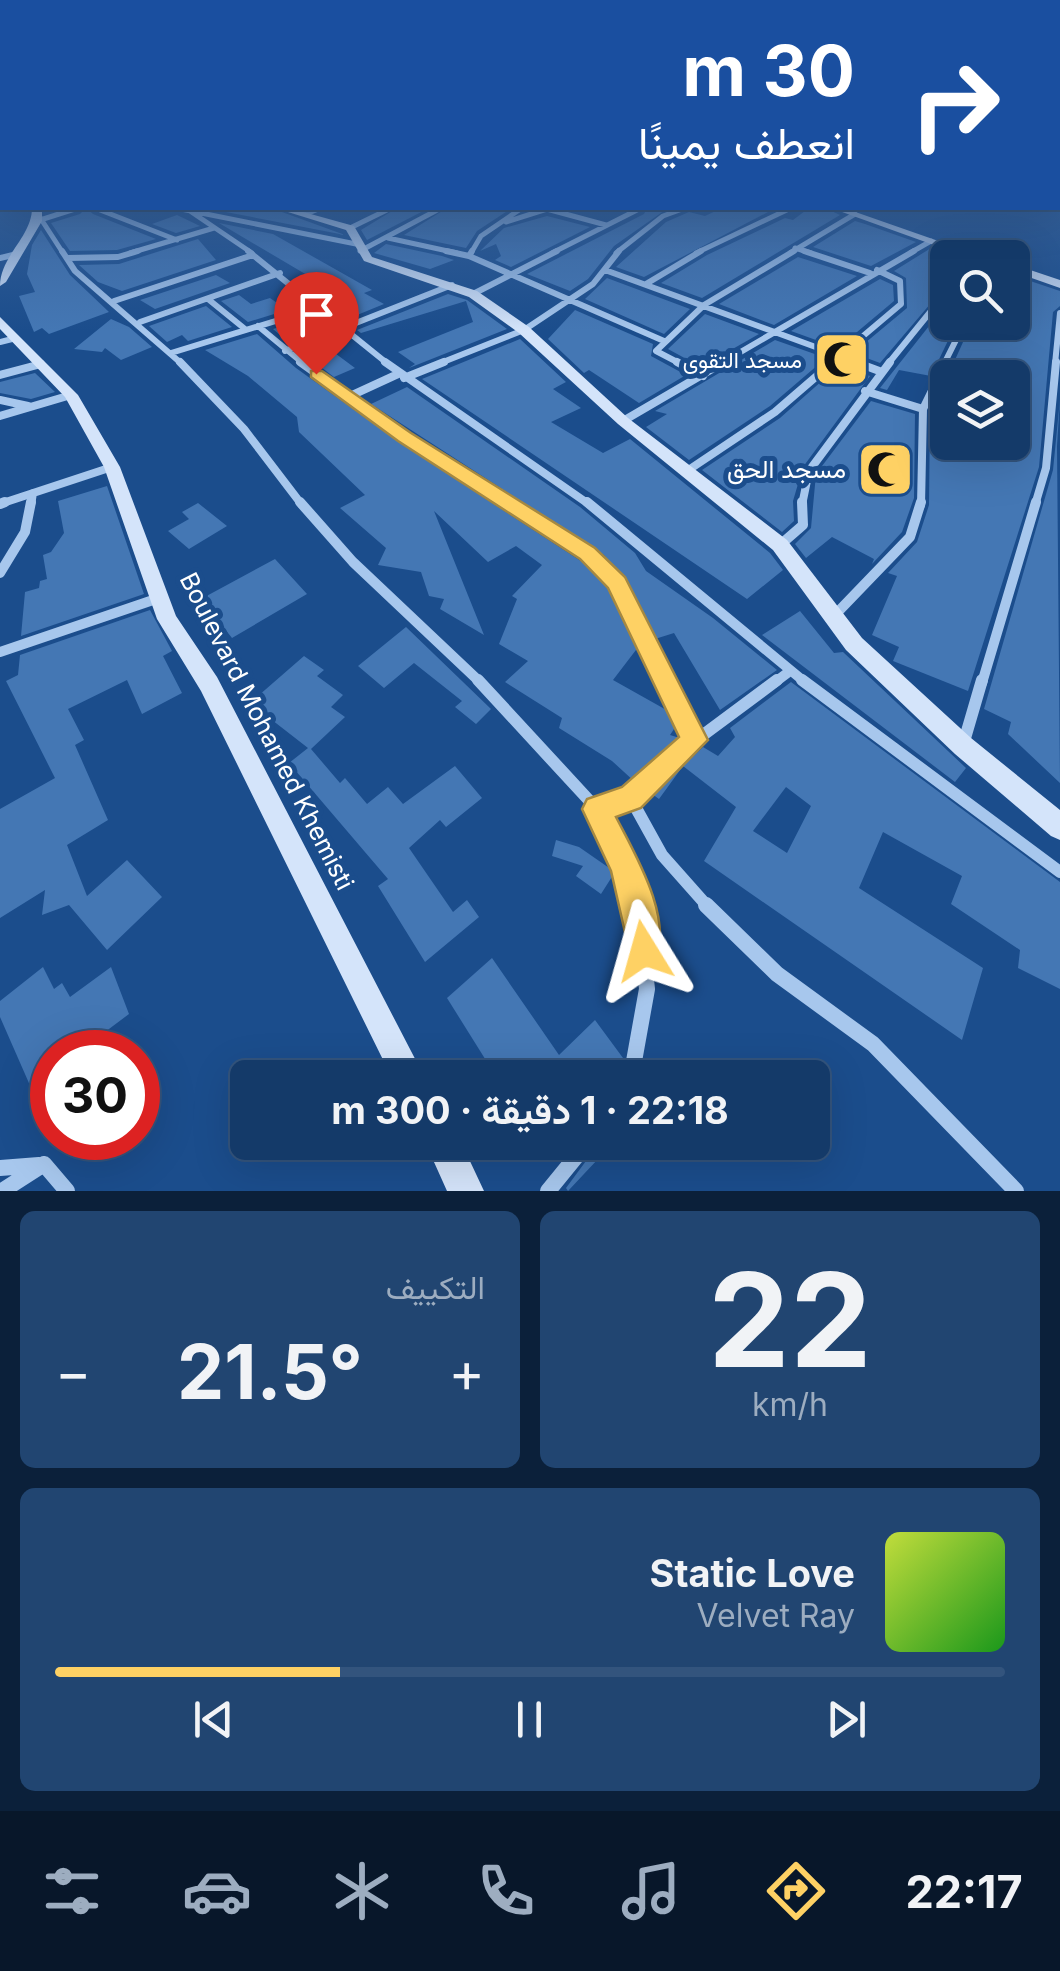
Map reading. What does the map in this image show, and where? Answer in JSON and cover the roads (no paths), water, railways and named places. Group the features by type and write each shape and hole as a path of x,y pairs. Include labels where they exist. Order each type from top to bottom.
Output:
{"main road":[{"path":"0,282 36,220"},
{"path":"316,220 355,241 368,259 473,294 524,330 624,421 780,545 854,644 963,746 1060,827"},
{"path":"871,220 930,241"},
{"path":"1030,274 1060,284"},
{"name":"Boulevard Mohamed Khemisti","path":"5,334 71,395 112,467 159,598 208,684 400,1060"},
{"path":"451,1160 466,1191"}],"street":[{"path":"40,220 74,271 140,322 171,352 244,429 286,487 352,562 499,700 597,809 626,867 640,913 647,989 633,1060"},
{"path":"125,220 177,240"},
{"path":"202,220 280,273 401,376 531,461 626,532 790,671 1060,872"},
{"path":"237,220 355,241 388,238 442,246 664,341"},
{"path":"355,241 378,220"},
{"path":"388,238 421,220"},
{"path":"468,256 481,236 505,220"},
{"path":"496,226 514,220"},
{"path":"587,220 606,225"},
{"path":"473,294 617,220"},
{"path":"348,397 524,330 572,300 605,270 614,255 659,220"},
{"path":"646,284 688,256 766,220"},
{"path":"703,376 658,354 664,341 704,305 845,220"},
{"path":"67,258 104,260 214,228"},
{"path":"624,421 873,271 930,242"},
{"path":"686,470 775,412 901,304 900,281 795,248"},
{"path":"0,258 17,254"},
{"path":"114,301 253,255"},
{"path":"605,270 882,372"},
{"path":"140,322 280,273"},
{"path":"286,351 452,285"},
{"path":"208,299 246,330"},
{"path":"171,352 318,308"},
{"path":"780,545 803,524 801,493 809,470 930,312"},
{"path":"963,746 1046,468 1060,312"},
{"path":"258,326 348,397 599,562 624,595 695,740"},
{"path":"833,617 910,536 921,513 923,408 956,340"},
{"path":"0,376 41,364"},
{"path":"866,391 923,408"},
{"path":"0,416 71,395"},
{"path":"0,400 30,407"},
{"path":"0,504 112,467"},
{"path":"0,573 25,532 33,493"},
{"path":"0,652 159,598"},
{"path":"597,809 631,799 695,740 790,671"},
{"path":"631,799 662,855 730,932 777,974 873,1044 1016,1191"},
{"path":"548,1191 573,1160"},
{"path":"0,1168 44,1164"},
{"path":"2,1191 44,1164"},
{"path":"44,1164 67,1191"}],"place":[{"name":"مسجد التقوى","path":"841,360"},
{"name":"مسجد الحق","path":"885,469"}]}
